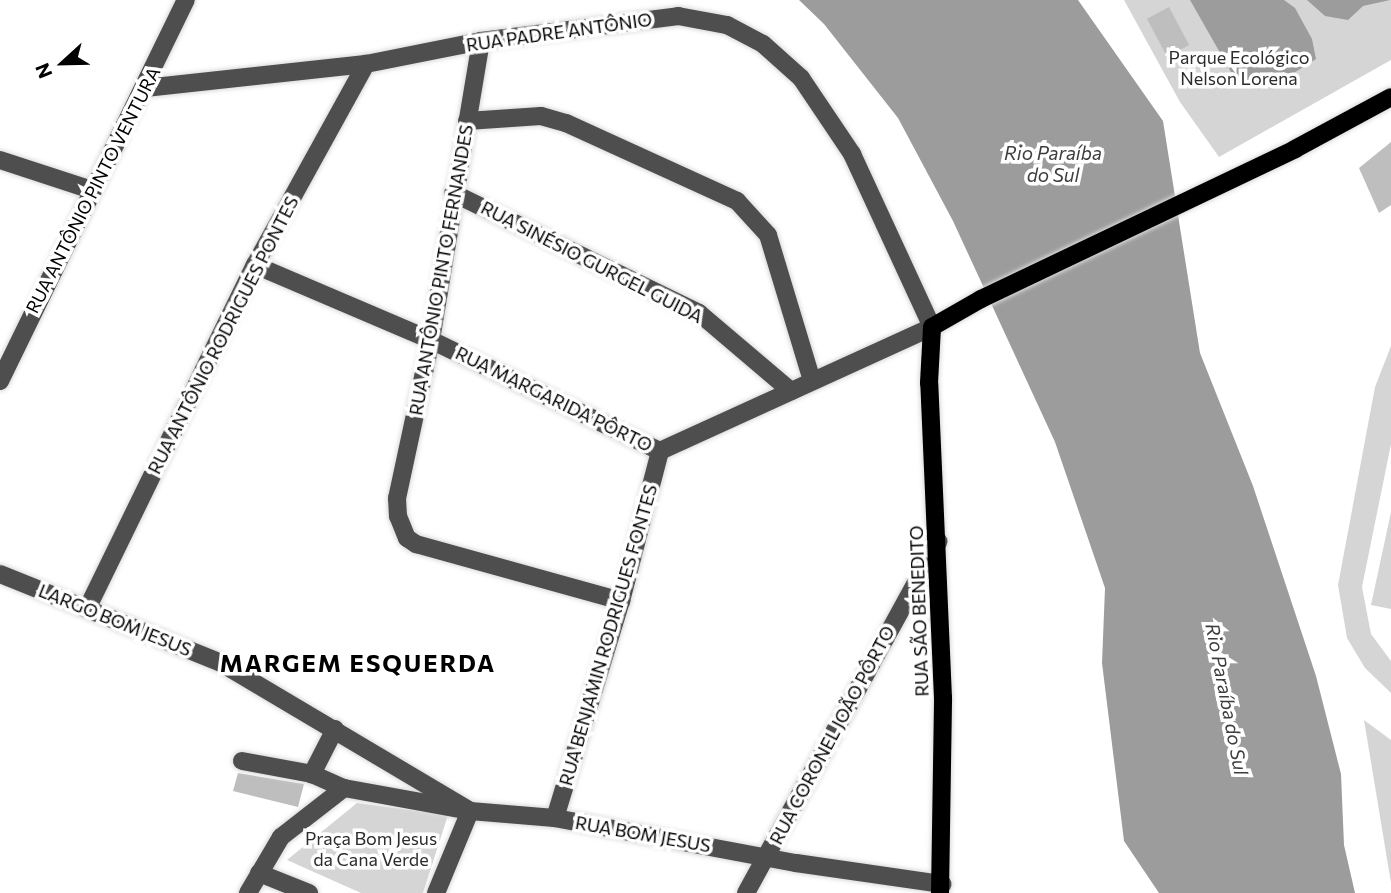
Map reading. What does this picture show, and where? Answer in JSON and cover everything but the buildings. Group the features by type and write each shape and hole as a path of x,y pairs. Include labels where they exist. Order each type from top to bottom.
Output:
{"main road":[{"path":"932,327 981,299 1237,177 1391,97"},
{"name":"RUA SÃO BENEDITO","path":"932,327 929,408 939,541 941,889"}],"street":[{"name":"RUA ANTÔNIO PINTO VENTURA","path":"0,381 186,0"},
{"name":"RUA PADRE ANTÔNIO","path":"145,88 366,64 481,41 678,16 718,22 753,38 801,78 828,116 852,154 932,327"},
{"name":"RUA ANTÔNIO PINTO FERNANDES","path":"481,41 430,340 397,498 400,526 416,544 621,601"},
{"name":"RUA ANTÔNIO RODRIGUES PONTES","path":"87,609 255,265 366,64"},
{"path":"467,121 541,116 566,123 737,201 768,235 812,381"},
{"path":"0,160 92,190"},
{"name":"RUA SINÉSIO GURGEL GUIDA","path":"453,193 699,313 791,391"},
{"name":"RUA MARGARIDA PÔRTO","path":"255,265 430,340 660,451"},
{"path":"660,451 932,327"},
{"name":"RUA BENJAMIN RODRIGUES FONTES","path":"555,818 621,601 660,451"},
{"name":"RUA CORONEL JOÃO PÔRTO","path":"746,893 939,541"},
{"name":"LARGO BOM JESUS","path":"2,575 221,663 470,811"},
{"path":"312,774 335,729"},
{"path":"242,761 312,774 344,788 281,837 248,893"},
{"name":"RUA BOM JESUS","path":"344,788 470,811 555,818 941,889"},
{"path":"436,893 470,811"},
{"path":"259,873 309,893"}],"green space":[{"name":"Parque Ecológico Nelson Lorena","path":"1124,0 1391,0 1391,60 1219,157 1180,102"},
{"path":"1391,346 1391,444 1362,587 1371,634 1391,661 1391,693 1365,668 1347,638 1338,585 1375,387"},
{"path":"1391,512 1391,609 1371,605"},
{"path":"1364,720 1391,740 1391,883"},
{"name":"Praça Bom Jesus da Cana Verde","path":"357,803 448,815 423,893 361,893 287,860"}],"water":[{"name":"Rio Paraíba do Sul","path":"799,0 1078,0 1163,121 1200,353 1253,486 1316,676 1341,774 1344,845 1355,893 1159,893 1124,841 1102,663 1105,588 1055,442 953,221 898,118 824,24"},
{"path":"1190,0 1284,0 1295,8 1312,39 1316,59 1289,76 1256,87 1235,79"},
{"path":"1307,0 1390,0 1363,6 1348,20 1325,16"}],"district":[{"name":"MARGEM ESQUERDA","path":"358,663"}]}
